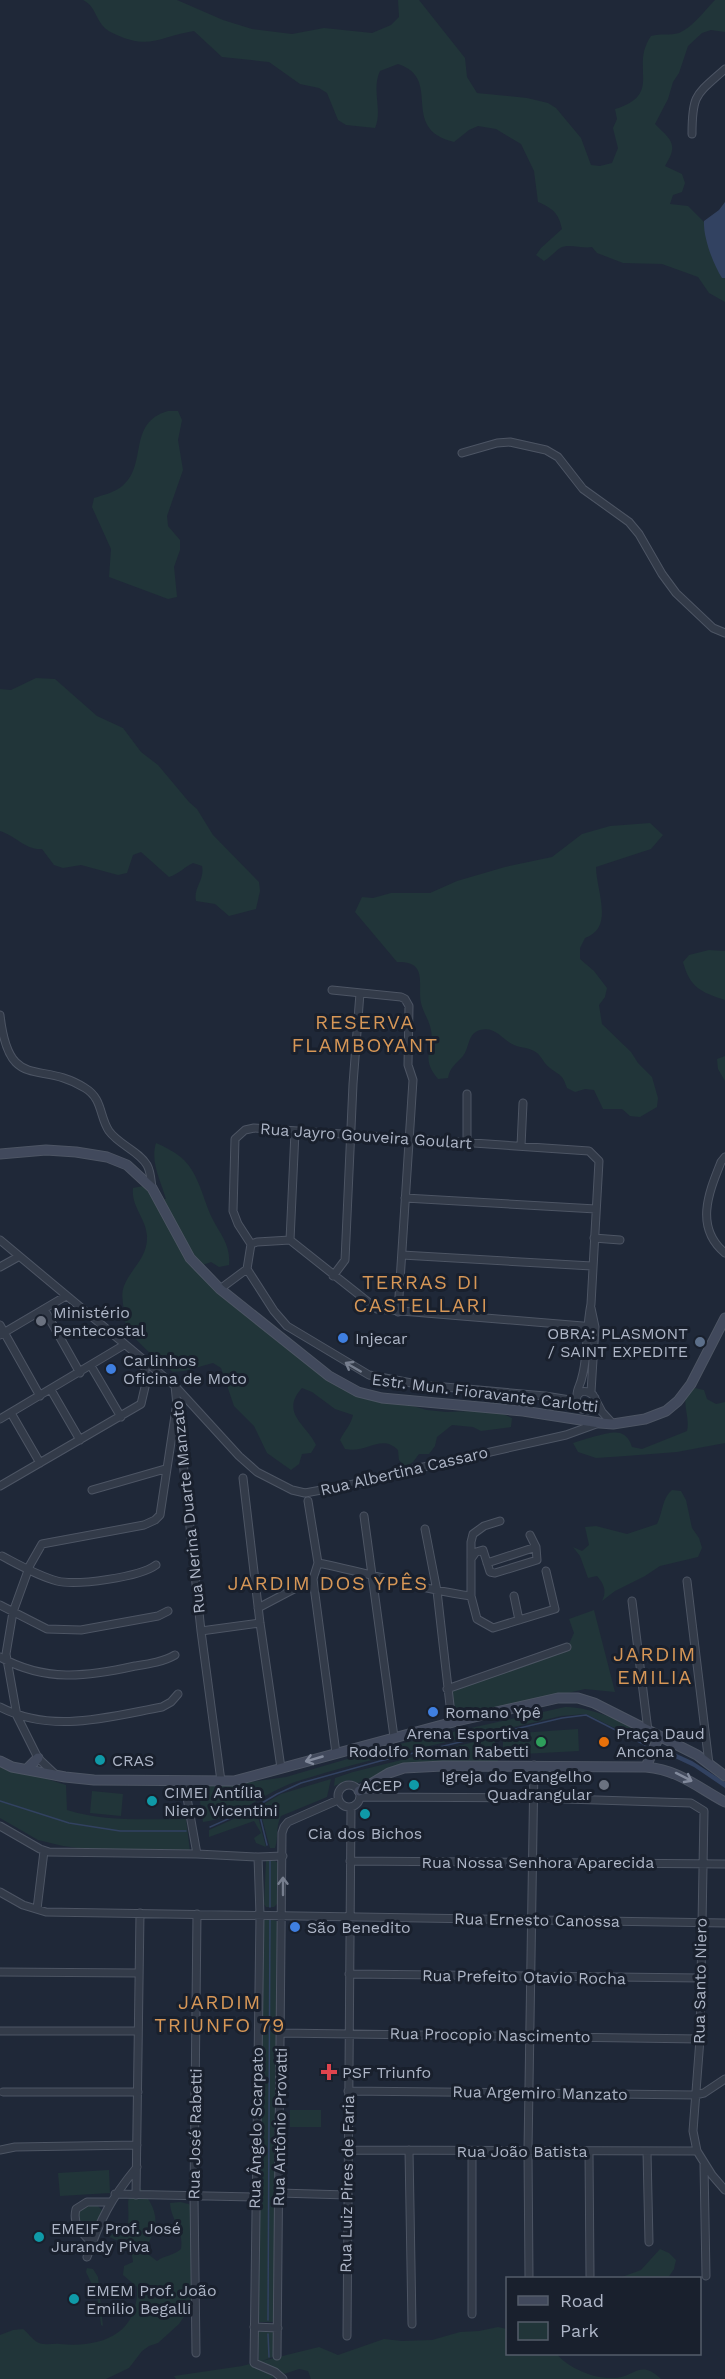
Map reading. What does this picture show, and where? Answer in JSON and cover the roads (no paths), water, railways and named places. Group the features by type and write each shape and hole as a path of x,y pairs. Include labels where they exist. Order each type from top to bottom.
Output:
{"street":[{"path":"692,134 692,106 697,95 725,69"},
{"path":"462,453 497,443 510,442 546,450 558,456 583,489 629,522 676,593 713,628 725,633"},
{"path":"332,990 401,997 407,1002 410,1011 408,1065 413,1080 398,1312"},
{"path":"333,1276 345,1260 353,1084 360,993"},
{"path":"0,1015 5,1045 12,1058 23,1068 70,1080 93,1093 102,1108 110,1133 147,1164 152,1188"},
{"path":"467,1094 467,1143"},
{"path":"521,1146 523,1103"},
{"name":"Rua Jayro Gouveira Goulart","path":"251,1244 238,1224 233,1211 235,1139 239,1133 254,1128 589,1151 599,1161 596,1209"},
{"path":"290,1240 295,1132"},
{"name":"Estr. Mun. Fioravante Carlotti","path":"0,1155 46,1150 76,1152 107,1157 127,1164 152,1188 190,1258 220,1289 329,1376 358,1392 382,1398 523,1411 600,1423 613,1424 645,1419 666,1411 678,1401 691,1384 725,1318"},
{"path":"725,1158 721,1162 705,1210 710,1229 719,1248 725,1253"},
{"path":"405,1198 596,1209 591,1304 594,1406 589,1410 584,1410 577,1401 422,1385 369,1375 287,1326 274,1311 247,1269 251,1244 290,1240 377,1309 591,1327"},
{"path":"594,1238 620,1240"},
{"name":"Rua Nerina Duarte Manzato","path":"0,1240 123,1345 175,1386 201,1630 221,1781"},
{"path":"402,1255 592,1266"},
{"path":"0,1267 18,1257"},
{"path":"220,1289 247,1269"},
{"path":"40,1396 1,1331 44,1310 66,1296"},
{"path":"44,1310 80,1373"},
{"path":"578,1420 577,1388 582,1377 591,1327"},
{"path":"0,1419 80,1373 123,1345"},
{"path":"0,1486 141,1404 144,1399 145,1362"},
{"path":"91,1366 121,1417"},
{"name":"Rua Albertina Cassaro","path":"175,1386 239,1456 257,1472 292,1490 305,1493 365,1482 566,1435 600,1423"},
{"path":"51,1390 80,1440"},
{"path":"577,1401 582,1391 593,1395 602,1412 613,1424"},
{"path":"57,1776 38,1758 17,1716 4,1659 13,1612 29,1569 42,1544 144,1525 160,1515 165,1469 176,1409"},
{"path":"10,1413 40,1463"},
{"path":"92,1490 165,1469"},
{"path":"243,1478 258,1608 281,1768"},
{"path":"308,1501 318,1563 313,1579 336,1753"},
{"path":"363,1516 394,1737"},
{"path":"500,1521 484,1526 473,1534 471,1596 477,1619 493,1628 555,1609 546,1571"},
{"path":"425,1529 437,1591 452,1723"},
{"path":"471,1559 476,1552 483,1550 490,1572 495,1573 531,1563 537,1560 536,1547 530,1535"},
{"path":"487,1563 536,1547"},
{"path":"2,1556 57,1581 75,1582 140,1573 156,1565"},
{"path":"318,1563 437,1591 471,1596"},
{"path":"258,1608 313,1579"},
{"path":"687,1581 709,1764"},
{"path":"514,1596 519,1620"},
{"path":"632,1601 648,1731"},
{"path":"0,1605 47,1629 81,1630 158,1616 168,1611"},
{"path":"201,1630 260,1623"},
{"path":"447,1689 567,1647"},
{"path":"4,1659 30,1671 57,1676 101,1673 175,1655"},
{"path":"0,1707 17,1716 54,1722 83,1722 162,1707 178,1694"},
{"path":"0,1761 12,1767 57,1776 94,1780 234,1780 452,1723 558,1698 578,1698 594,1703 659,1736 709,1764 725,1776"},
{"path":"646,1767 659,1736"},
{"path":"27,1769 38,1758"},
{"path":"529,2277 528,2151 534,1765"},
{"path":"360,1794 355,1785 344,1785 338,1793 338,1800 342,1805 351,1807 357,1804 360,1794 389,1773 404,1768 534,1765 660,1768 683,1776 721,1800"},
{"path":"184,1781 198,1854"},
{"path":"360,1794 534,1798"},
{"name":"Rua Santo Niero","path":"534,1798 692,1803 704,1811 700,2039 693,2131 697,2151"},
{"name":"Rua Antônio Provatti","path":"277,2356 284,1827 288,1822 338,1800"},
{"name":"Rua Luiz Pires de Faria","path":"346,2336 351,1807"},
{"path":"0,1826 44,1851 283,1856"},
{"path":"37,1909 44,1851"},
{"name":"Rua Ângelo Scarpato","path":"258,1857 260,1915 254,2197 254,2363 275,2372 283,2379"},
{"name":"Rua Nossa Senhora Aparecida","path":"350,1861 704,1862 725,1864"},
{"name":"Rua Ernesto Canossa","path":"0,1892 23,1905 50,1912 725,1923"},
{"path":"136,2194 140,1913"},
{"name":"Rua José Rabetti","path":"196,2353 194,2196 197,1914"},
{"path":"0,1972 139,1973"},
{"name":"Rua Prefeito Otavio Rocha","path":"349,1974 531,1978 700,1978"},
{"path":"0,2031 138,2031"},
{"name":"Rua Procopio Nascimento","path":"280,2033 700,2039"},
{"path":"695,2095 704,2093 725,2079"},
{"name":"Rua Argemiro Manzato","path":"348,2091 695,2095"},
{"path":"3,2092 138,2092"},
{"path":"0,2150 15,2147 137,2145"},
{"name":"Rua João Batista","path":"347,2150 697,2151"},
{"path":"409,2150 412,2324"},
{"path":"472,2151 472,2314"},
{"path":"589,2151 590,2276"},
{"path":"697,2151 725,2190"},
{"path":"647,2152 649,2242"},
{"path":"704,2163 706,2276"},
{"path":"87,2258 101,2219 115,2194 137,2167"},
{"path":"279,2193 347,2195"},
{"path":"115,2194 254,2197"},
{"path":"92,2244 75,2224 73,2218 76,2210 87,2202 111,2202"},
{"path":"254,2327 278,2328"}],"water":[{"path":"725,202 725,278 722,278 709,250 704,221 719,210"},
{"path":"659,1746 692,1761 725,1782 725,1788 694,1767 658,1750"}],"waterway":[{"path":"210,1827 301,1783 380,1761 562,1718 586,1715 645,1745"},
{"path":"0,1801 69,1823 120,1831 186,1831"},
{"path":"258,1808 267,1845"},
{"path":"270,1861 270,1907"},
{"path":"268,2320 270,1919"},
{"path":"268,2334 269,2357"}],"place":[{"name":"Ministério Pentecostal","path":"41,1321"},
{"name":"Injecar","path":"343,1338"},
{"name":"OBRA: PLASMONT / SAINT EXPEDITE","path":"700,1342"},
{"name":"Carlinhos Oficina de Moto","path":"111,1369"},
{"name":"Romano Ypê","path":"433,1712"},
{"name":"Arena Esportiva Rodolfo Roman Rabetti","path":"541,1742"},
{"name":"Praça Daud Ancona","path":"604,1742"},
{"name":"CRAS","path":"100,1760"},
{"name":"ACEP","path":"414,1785"},
{"name":"Igreja do Evangelho Quadrangular","path":"604,1785"},
{"name":"CIMEI Antília Niero Vicentini","path":"152,1801"},
{"name":"Cia dos Bichos","path":"365,1814"},
{"name":"São Benedito","path":"295,1927"},
{"name":"PSF Triunfo","path":"329,2072"},
{"name":"EMEIF Prof. José Jurandy Piva","path":"39,2237"},
{"name":"EMEM Prof. João Emilio Begalli","path":"74,2299"}],"district":[{"name":"RESERVA FLAMBOYANT","path":"365,1034"},
{"name":"TERRAS DI CASTELLARI","path":"421,1294"},
{"name":"JARDIM DOS YPÊS","path":"328,1583"},
{"name":"JARDIM EMILIA","path":"655,1666"},
{"name":"JARDIM TRIUNFO 79","path":"220,2014"}]}
